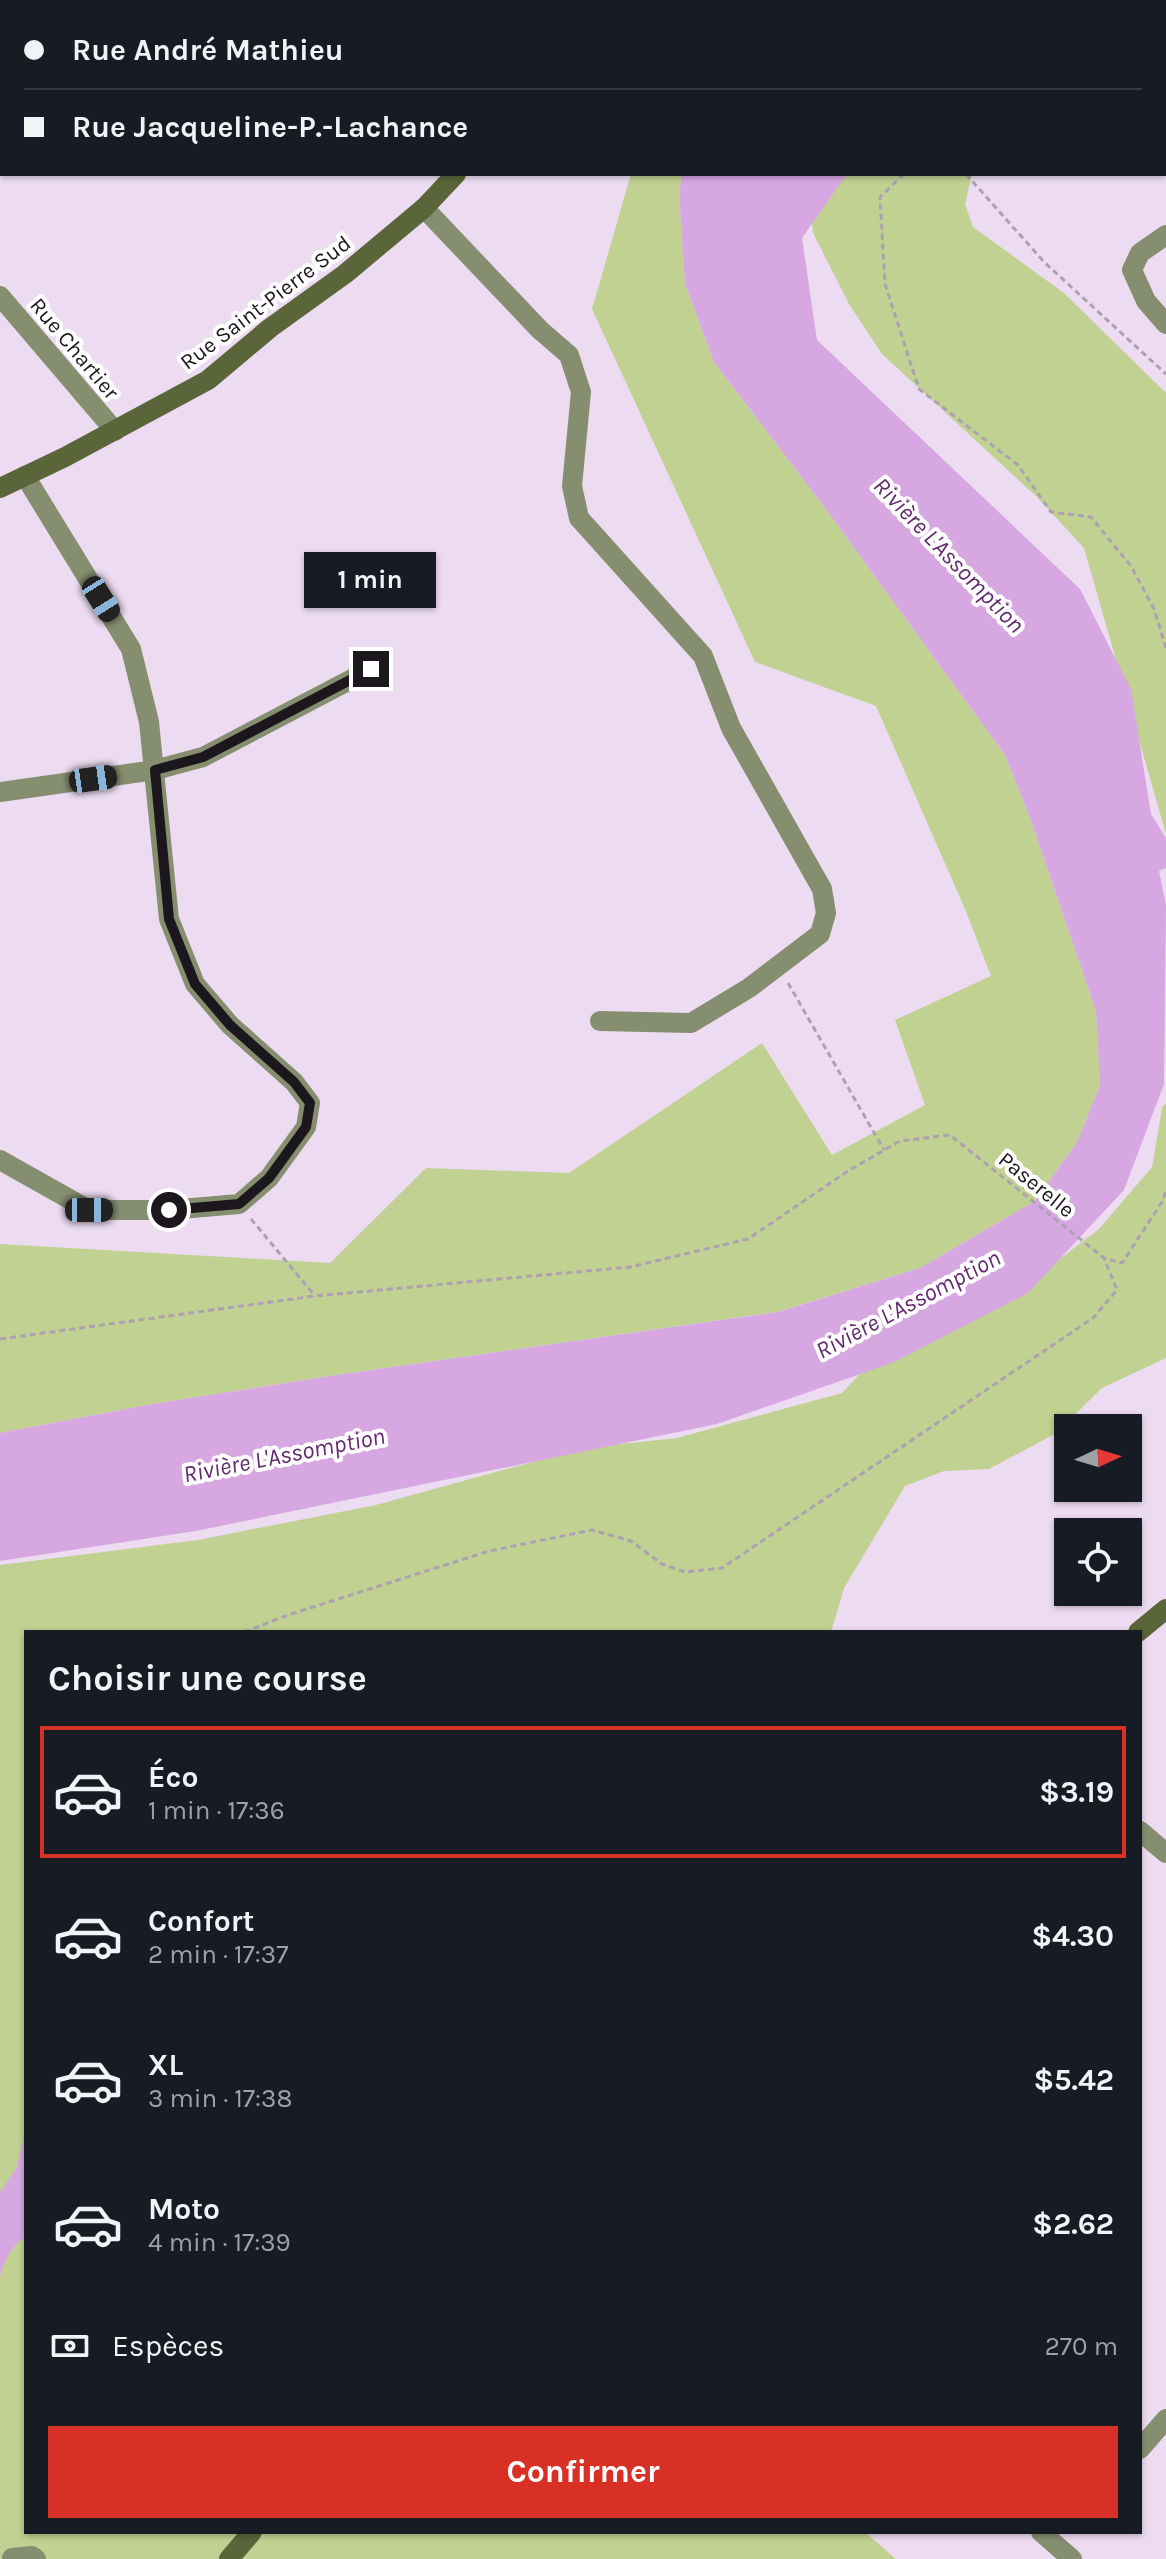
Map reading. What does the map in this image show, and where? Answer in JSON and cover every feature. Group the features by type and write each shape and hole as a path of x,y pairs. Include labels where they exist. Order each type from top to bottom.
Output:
{"street":[{"name":"Rue Saint-Pierre Sud","path":"0,488 115,431 208,380 270,328 345,274 424,208 454,176"},
{"path":"424,208 540,330 569,355 581,392 572,486 579,518 703,656 731,728 822,889 826,913 820,934 749,988 691,1023 600,1021"},
{"path":"1166,235 1140,253 1132,270 1146,301 1166,324"},
{"name":"Rue Chartier","path":"0,296 115,431"},
{"path":"0,1160 89,1210 169,1210 239,1204 269,1178 306,1127 310,1103 294,1082 230,1025 195,984 169,919 149,722 131,649 25,476"},
{"path":"0,792 155,770 203,757 371,669"},
{"path":"1140,1630 1166,1609"},
{"path":"1142,1833 1166,1853"},
{"path":"1142,2447 1166,2419"},
{"path":"229,2559 250,2534"},
{"path":"12,2558 32,2556 36,2559"}],"path":[{"path":"902,176 880,197 885,284 919,389 1018,465 1051,512 1091,517 1131,566 1154,609 1166,648"},
{"path":"968,176 1044,262 1166,374"},
{"path":"0,1339 315,1296 630,1267 748,1239 884,1150 778,966"},
{"name":"Paserelle","path":"884,1150 900,1141 950,1135 1104,1258"},
{"path":"1104,1258 1122,1263 1166,1191"},
{"path":"239,1204 315,1296"},
{"path":"249,1630 489,1551 592,1530 631,1541 662,1564 685,1572 722,1568 1093,1318 1117,1290 1104,1258"}],"green space":[{"path":"630,176 682,176 679,195 685,284 714,362 1005,755 1030,818 1096,1011 1100,1085 1077,1142 1035,1201 920,1268 777,1312 337,1375 153,1404 0,1433 0,1244 330,1263 426,1168 569,1173 762,1043 832,1155 925,1105 895,1020 991,976 965,909 876,706 755,662 592,309"},
{"path":"808,176 972,176 965,204 973,227 1064,293 1166,393 1166,834 1084,548 1037,497 882,354 849,304 813,233"},
{"path":"1166,1103 1166,1358 1102,1388 1075,1414 1054,1414 1054,1435 989,1469 944,1471 905,1486 844,1588 832,1630 24,1630 24,2534 239,2534 218,2559 0,2559 0,1565 198,1540 376,1505 583,1448 677,1438 842,1393 868,1365 1003,1302 1099,1229 1152,1167 1162,1108"},
{"path":"254,2534 867,2534 896,2559 233,2559"}],"water":[{"name":"Rivière L'Assomption","path":"682,176 846,176 802,238 817,340 1080,589 1131,689 1151,814 1166,838 1166,868 1159,871 1166,905 1164,1084 1124,1190 1028,1293 892,1363 717,1424 196,1531 0,1561 0,1433 153,1404 337,1375 778,1312 920,1268 1035,1201 1077,1142 1100,1085 1096,1011 1030,818 1005,755 714,362 685,284 679,195"},
{"path":"24,2137 24,2239 9,2254 0,2277 0,2192 17,2167"}],"route":[{"path":"169,1210 239,1204 269,1178 306,1127 310,1103 294,1082 230,1025 195,984 169,919 155,770 203,757 371,669"}]}
